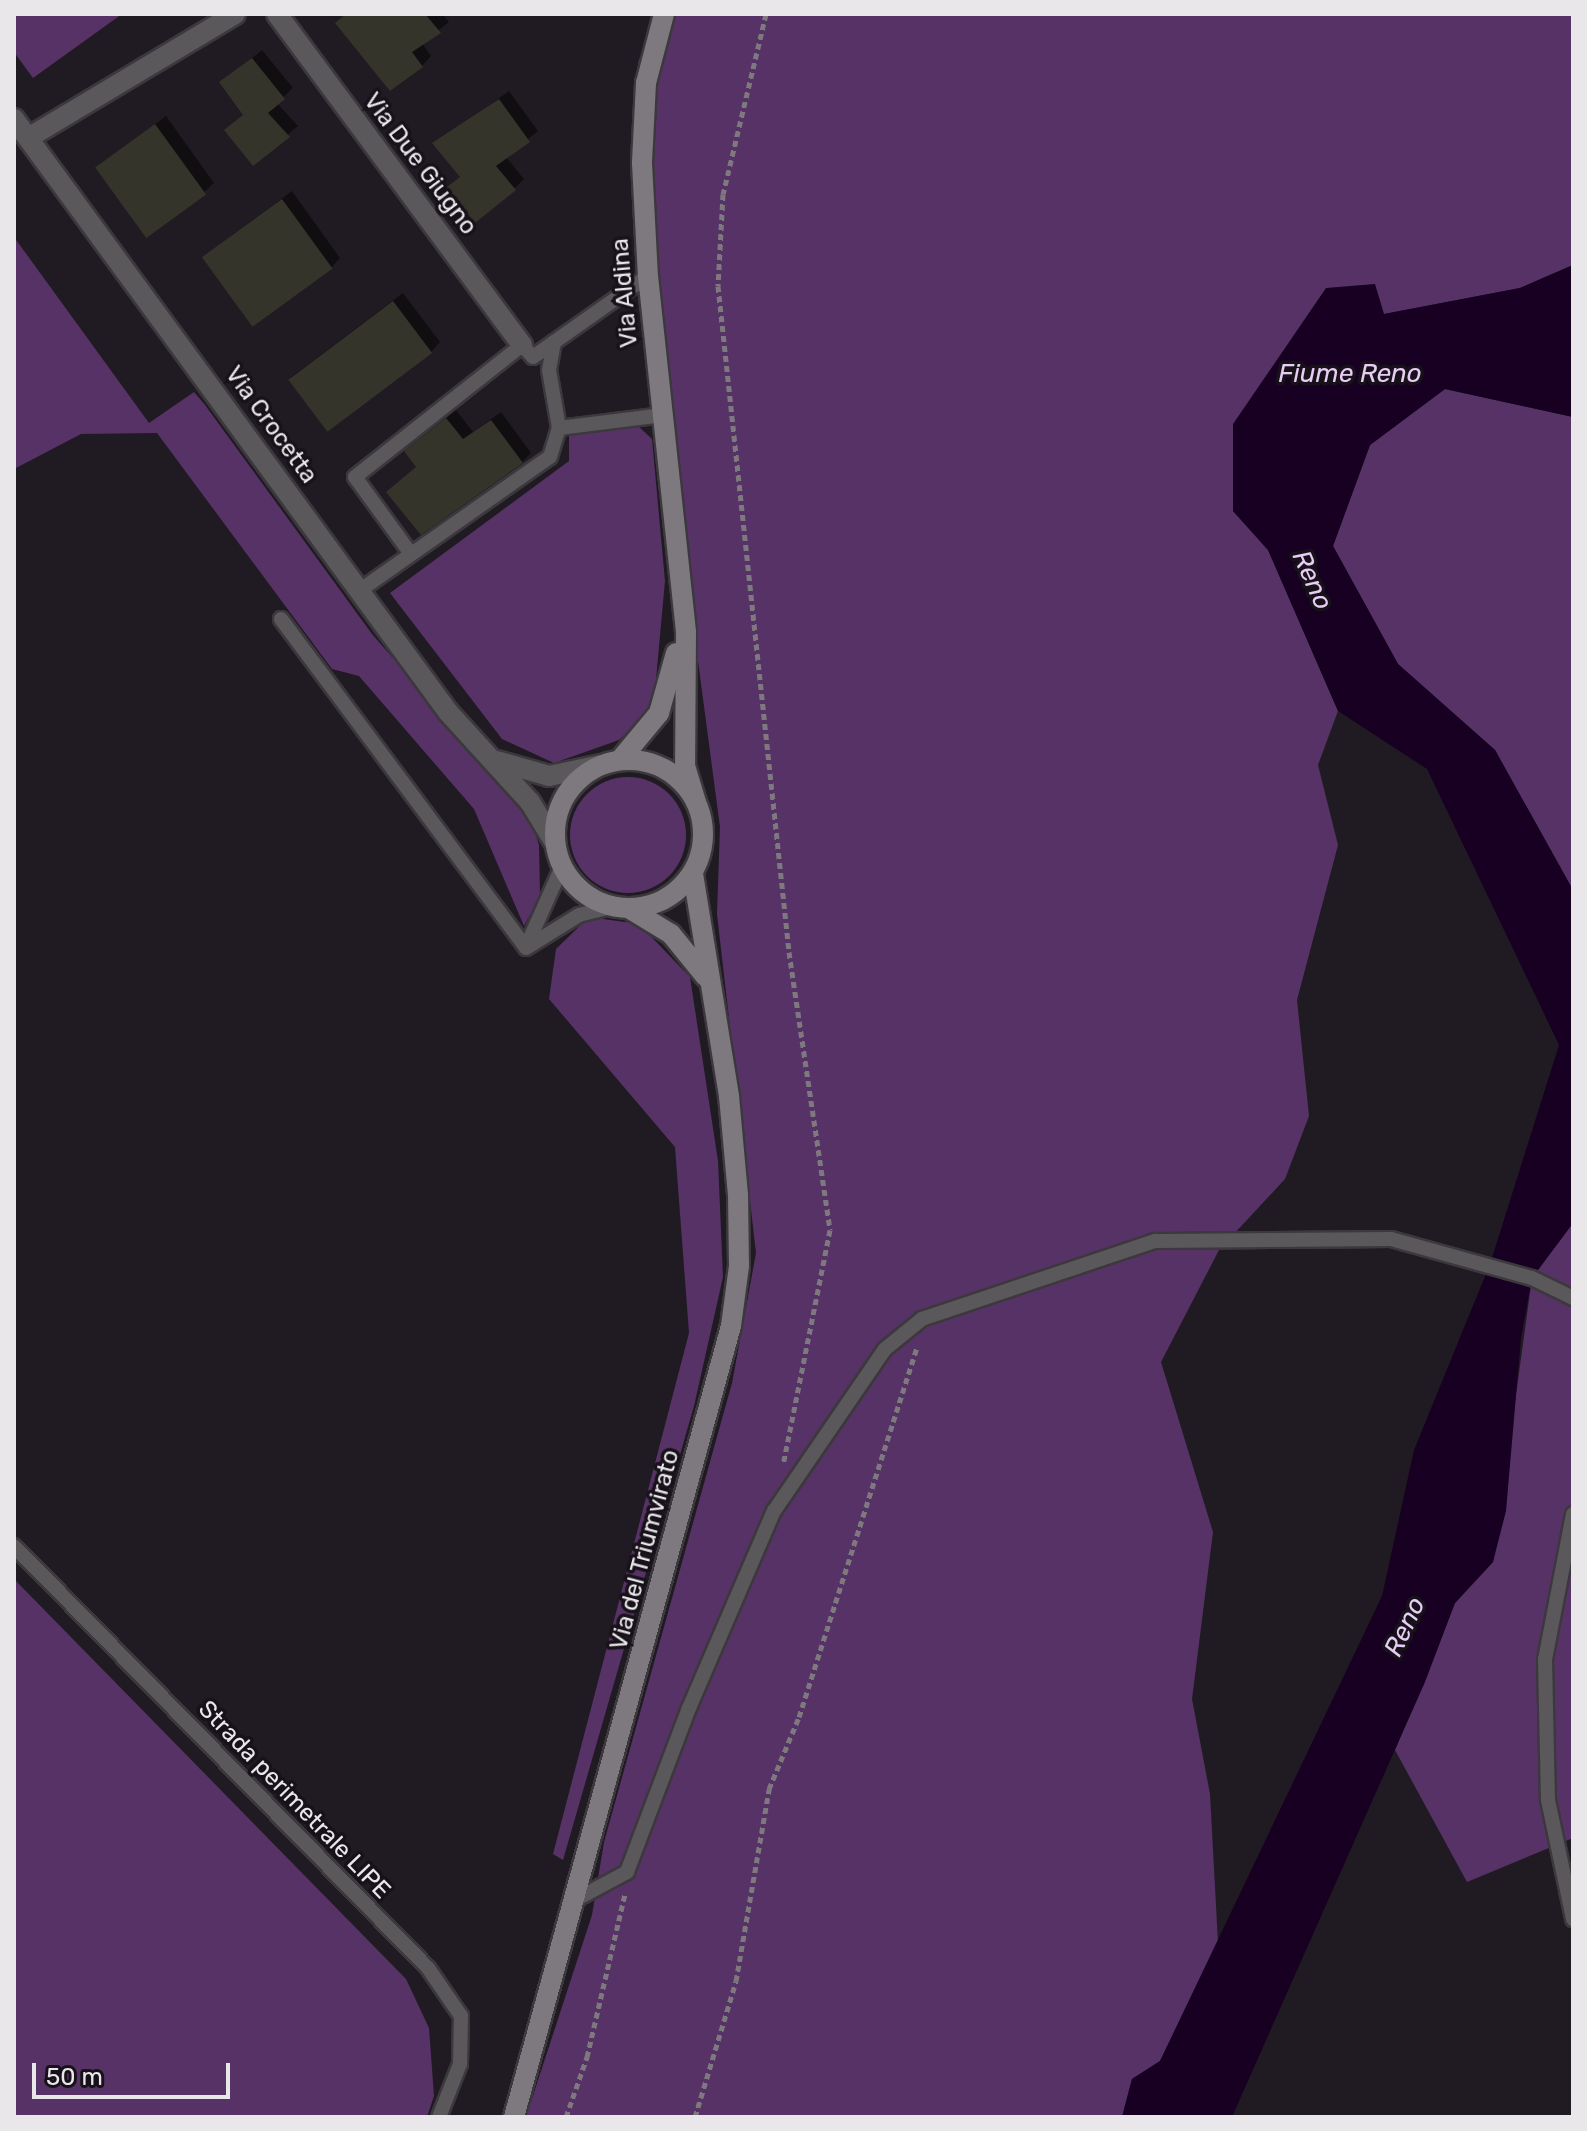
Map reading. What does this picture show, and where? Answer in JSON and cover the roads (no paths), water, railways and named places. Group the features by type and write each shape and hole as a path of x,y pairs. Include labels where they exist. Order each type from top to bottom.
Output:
{"street":[{"path":"28,138 235,14"},
{"name":"Via Due Giugno","path":"277,14 522,345"},
{"name":"Via Aldina","path":"664,14 646,83 643,122 648,276 687,645 685,766 696,802"},
{"name":"Via Crocetta","path":"14,119 448,712 530,802 555,843"},
{"name":"Via Aldina","path":"610,763 659,713 670,689 675,670 680,569"},
{"name":"Via Crocetta","path":"491,757 549,776 610,763"},
{"path":"621,908 666,899 693,873 703,838 696,802 665,769 610,763 570,788 560,805 555,843 562,867 575,885 671,934 711,985"},
{"name":"Via del Triumvirato","path":"514,2117 731,1326 739,1266 738,1195 693,873"}],"lane":[{"path":"411,554 355,477 522,345 533,357 648,276"},
{"path":"359,591 550,457 559,428 549,370 554,342"},
{"path":"559,428 663,415"},
{"path":"281,619 526,948"},
{"path":"526,948 562,867"},
{"path":"526,948 579,915 621,908"},
{"path":"573,1901 627,1872 689,1708 774,1511 885,1349 922,1319 1155,1241 1391,1239 1490,1264 1532,1278 1573,1298"},
{"path":"1573,1514 1545,1659 1548,1800 1573,1919"},
{"name":"Strada perimetrale LIPE","path":"14,1546 428,1968 461,2016 460,2064 439,2117"}],"water":[{"name":"Fiume Reno","path":"1573,265 1573,417 1445,389 1370,445 1333,546 1398,664 1495,750 1573,890 1573,1223 1532,1278 1521,1338 1506,1511 1493,1562 1455,1603 1425,1682 1232,2117 1122,2117 1132,2079 1160,2061 1382,1596 1414,1450 1490,1264 1559,1045 1427,769 1338,711 1268,550 1233,511 1233,424 1326,288 1375,284 1384,314 1520,288"}],"water label":[{"name":"Reno","path":"1312,580"},
{"name":"Reno","path":"1405,1627"}]}
